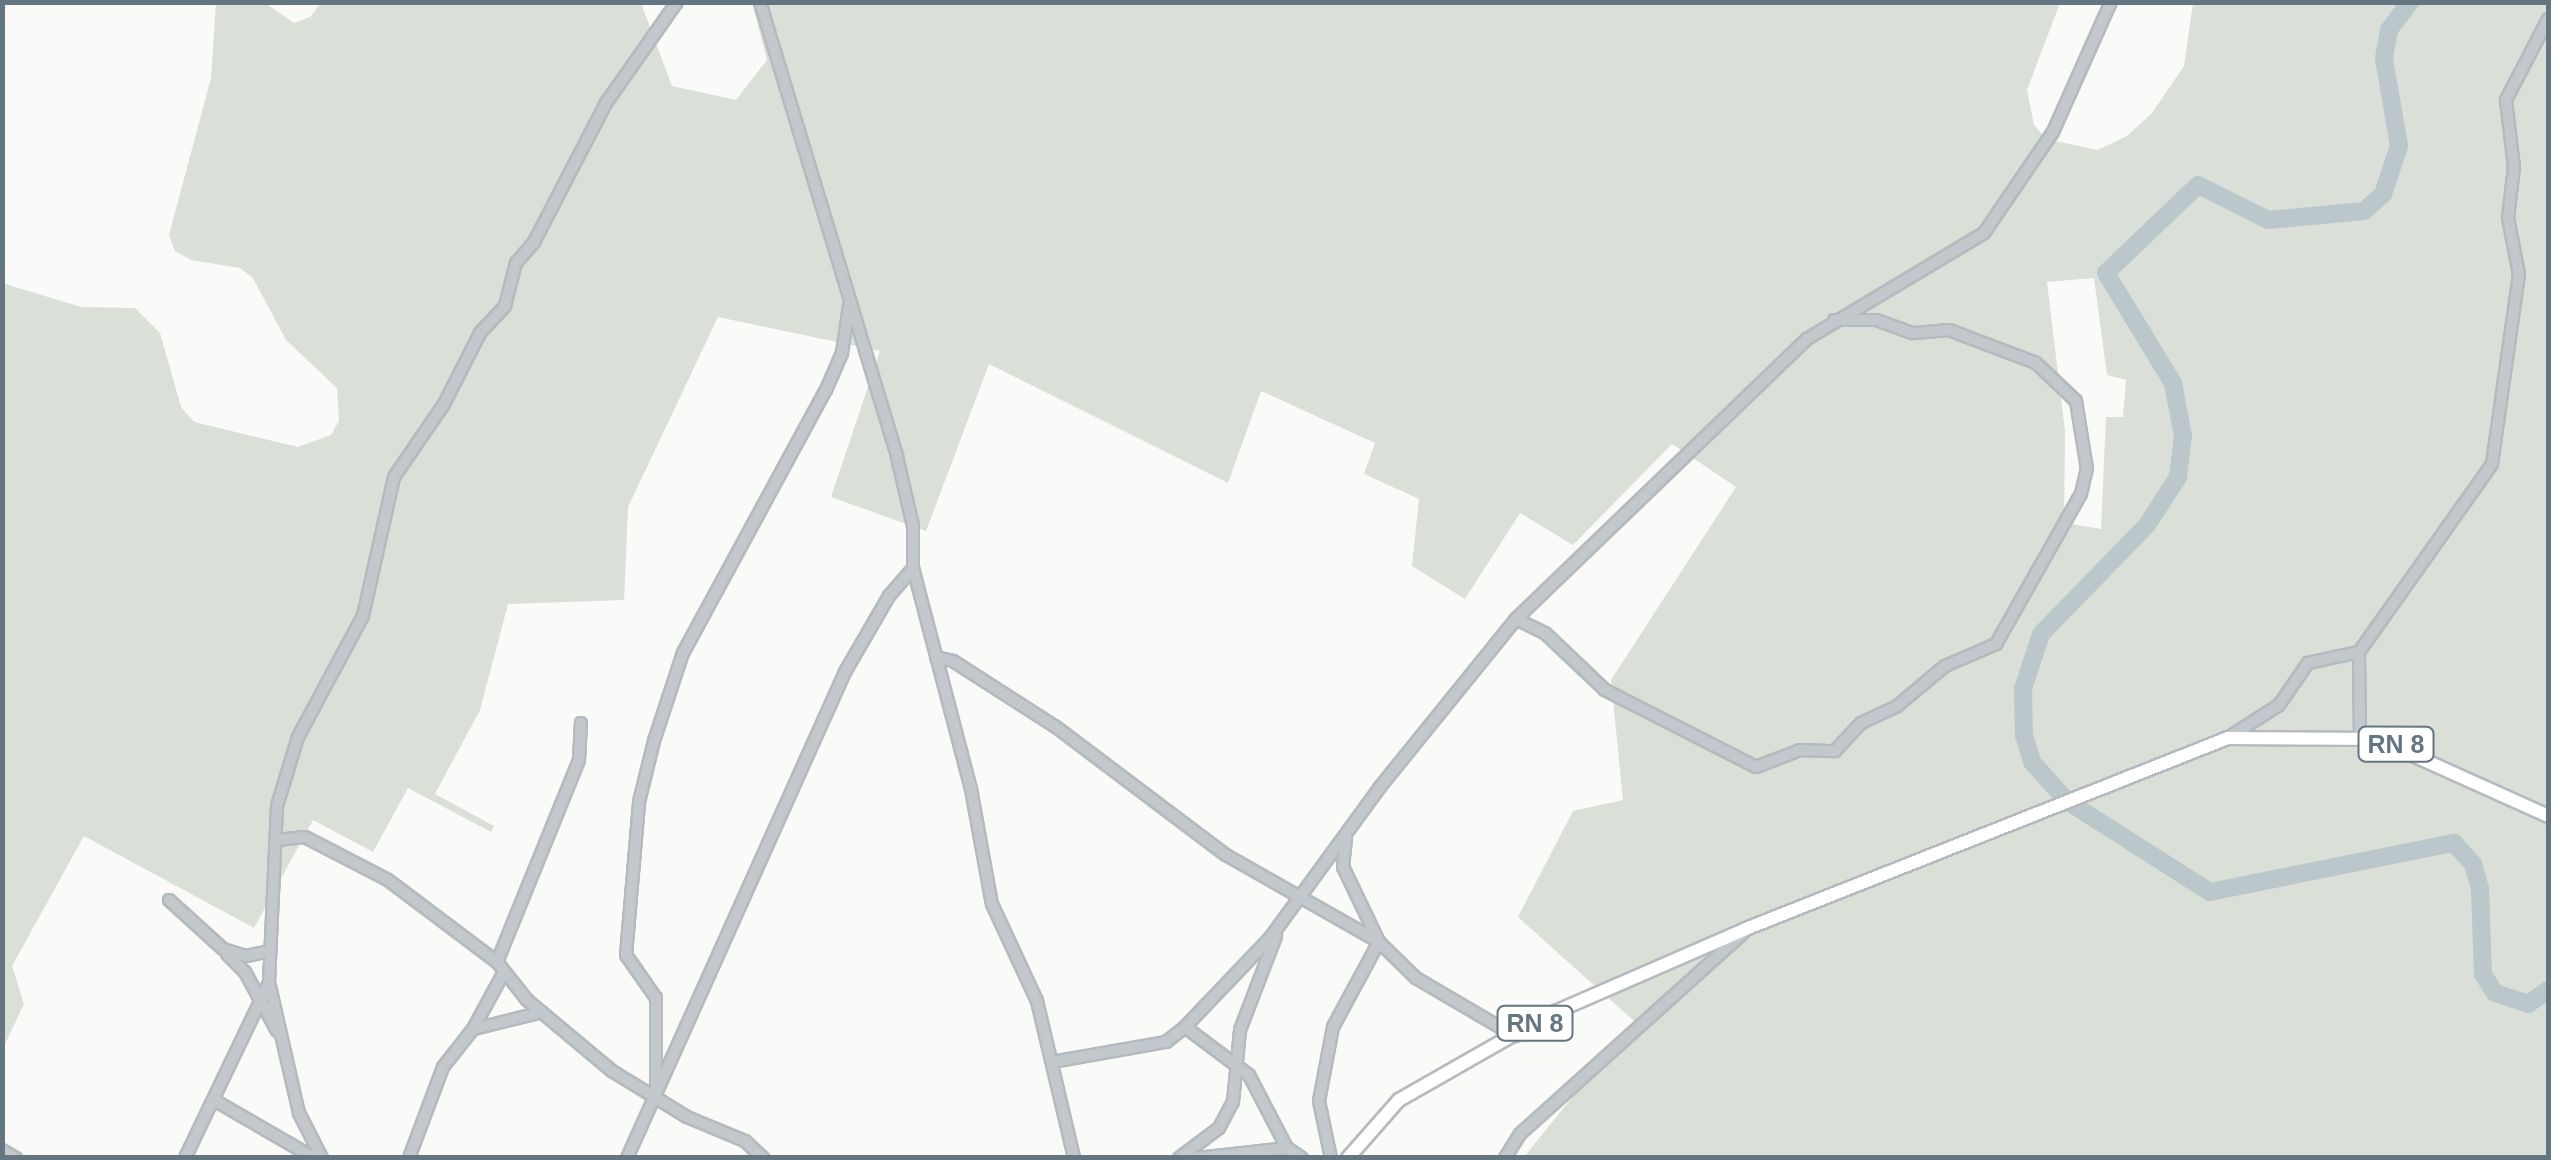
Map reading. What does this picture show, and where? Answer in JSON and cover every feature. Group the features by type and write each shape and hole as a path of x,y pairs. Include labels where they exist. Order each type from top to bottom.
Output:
{"main road":[{"name":"RN 8","path":"1348,1158 1399,1100 1440,1071 1748,928 2228,738 2360,737 2408,748 2465,782 2548,816"}],"street":[{"path":"322,1158 310,1144 268,982 277,806 298,738 363,616 394,478 444,404 480,333 505,306 516,263 534,242 606,102 677,2"},
{"path":"760,2 905,492 914,568 971,789 992,904 1037,1000 1074,1155 1087,1158"},
{"path":"1052,1062 1166,1042 1184,1028 1280,926 1346,832 1516,618 1833,320 1909,283 1984,233 2053,132 2111,2"},
{"path":"2360,737 2359,652 2492,464 2520,274 2508,218 2514,167 2506,100 2548,20"},
{"path":"656,1098 656,998 626,955 639,802 654,740 683,653 842,354 850,297"},
{"path":"1516,618 1545,633 1605,690 1756,767 1800,750 1835,751 1860,723 1896,707 1945,666 1996,644 2081,494 2087,469 2076,401 2036,363 1949,330 1912,333 1876,320 1833,320"},
{"path":"627,1158 845,672 889,596 914,568"},
{"path":"2228,738 2279,705 2308,663 2359,652"},
{"path":"936,658 953,661 1056,728 1226,855 1379,942 1416,978 1515,1036"},
{"path":"497,962 579,760 581,723"},
{"path":"1346,832 1342,867 1379,942"},
{"path":"277,840 304,837 388,880 497,962 503,974 542,1012 656,1098 745,1140 763,1158"},
{"path":"169,900 223,950 281,1035"},
{"path":"1180,1158 1219,1128 1232,1102 1249,1001 1280,926"},
{"path":"1505,1158 1520,1134 1748,928"},
{"path":"1330,1158 1319,1101 1333,1027 1379,942"},
{"path":"223,950 246,956 265,952"},
{"path":"408,1158 443,1068 473,1029 503,974"},
{"path":"185,1158 268,982"},
{"path":"473,1029 542,1012"},
{"path":"1184,1028 1236,1064 1274,1116 1287,1148 1302,1158"},
{"path":"214,1100 314,1158"},
{"path":"1197,1158 1287,1148"},
{"path":"2,1150 16,1158"}],"shaded area":[{"path":"216,3 265,3 294,23 310,17 321,3 641,3 672,86 736,100 767,60 752,3 2060,3 2027,90 2034,125 2046,139 2097,150 2127,136 2152,113 2184,66 2193,3 2548,3 2548,1157 1524,1157 1634,1021 1518,917 1573,811 1623,800 1611,680 1736,487 1672,444 1573,545 1520,513 1465,599 1412,566 1419,499 1364,474 1375,443 1261,391 1228,483 989,364 926,531 831,497 880,351 718,317 628,507 624,600 508,604 480,710 435,794 494,826 491,832 408,788 373,852 313,820 254,928 84,836 12,966 24,1004 4,1046 2,283 81,307 135,308 160,333 181,407 194,422 298,447 331,435 339,421 337,388 286,340 253,278 240,268 191,260 175,251 169,235 211,78","holes":["2094,278 2107,375 2126,380 2123,417 2106,417 2101,529 2064,523 2065,432 2047,282"]}],"waterway":[{"path":"2410,2 2389,30 2384,59 2399,146 2383,194 2364,211 2268,220 2198,185 2106,273 2173,383 2183,436 2178,477 2147,525 2041,634 2023,689 2024,735 2032,762 2067,801 2210,892 2454,843 2473,864 2480,889 2483,974 2495,993 2528,1004 2548,990"}]}
